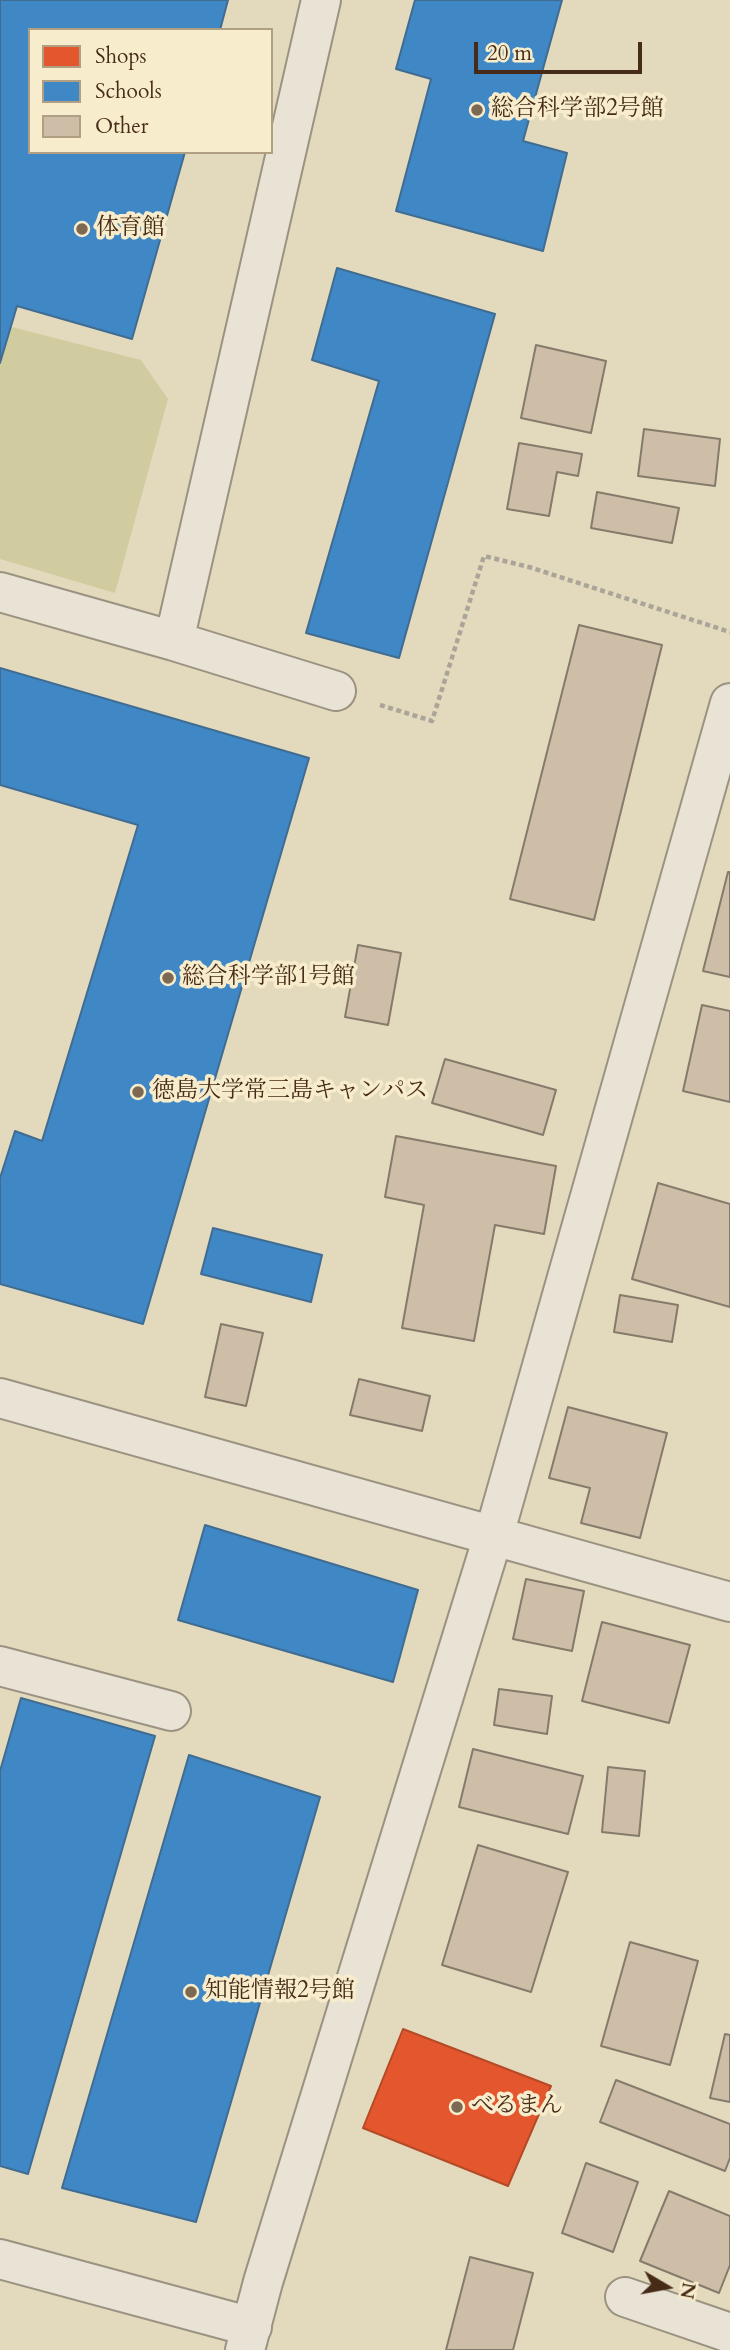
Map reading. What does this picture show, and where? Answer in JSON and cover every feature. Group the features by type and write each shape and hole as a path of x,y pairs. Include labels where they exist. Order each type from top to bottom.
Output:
{"street":[{"path":"174,640 321,0"},
{"path":"0,592 174,640 336,691"},
{"path":"0,2259 248,2339 267,2269 493,1535 730,703"},
{"path":"0,1398 730,1602"},
{"path":"0,1666 171,1711"},
{"path":"625,2297 730,2333"}],"path":[{"path":"336,691 432,721 484,556 529,567 730,632"}],"shaded area":[{"path":"0,324 141,360 168,399 115,593 0,559"}],"building: Shops":[{"name":"べるまん","path":"403,2029 551,2086 508,2186 363,2128"}],"building: Schools":[{"name":"体育館","path":"0,0 228,0 221,28 28,28 28,154 184,154 132,339 17,306 0,363"},
{"name":"総合科学部2号館","path":"415,0 562,0 523,141 567,153 543,251 396,211 431,79 396,69"},
{"path":"337,268 495,314 399,658 306,633 379,381 312,360"},
{"name":"総合科学部1号館","path":"0,668 309,758 143,1324 0,1284 0,1178 15,1131 42,1141 138,825 0,785"},
{"path":"213,1228 322,1255 311,1302 201,1274"},
{"path":"205,1525 418,1590 393,1682 178,1620"},
{"path":"21,1698 155,1736 28,2174 0,2166 0,1771"},
{"name":"知能情報2号館","path":"189,1755 320,1797 196,2222 62,2188"}],"building: Other":[{"path":"536,345 606,361 591,433 521,418"},
{"path":"644,429 720,439 715,486 638,476"},
{"path":"519,443 582,454 578,476 557,472 549,516 507,509"},
{"path":"597,492 679,508 672,543 591,528"},
{"path":"579,625 662,645 594,920 510,899"},
{"path":"730,872 730,977 703,971"},
{"path":"358,945 401,953 388,1025 345,1017"},
{"path":"702,1005 730,1011 730,1102 683,1091"},
{"path":"445,1059 556,1090 543,1135 432,1103"},
{"path":"396,1136 556,1166 544,1234 495,1225 474,1341 402,1328 424,1205 385,1197"},
{"path":"658,1183 730,1204 730,1307 632,1279"},
{"path":"620,1295 678,1305 672,1342 614,1332"},
{"path":"221,1324 263,1333 246,1406 205,1397"},
{"path":"359,1379 430,1396 422,1431 350,1415"},
{"path":"568,1407 667,1433 640,1538 581,1523 590,1488 549,1478"},
{"path":"526,1579 584,1591 572,1651 513,1639"},
{"path":"602,1622 690,1645 669,1723 582,1701"},
{"path":"499,1689 552,1696 547,1734 494,1725"},
{"path":"473,1749 583,1776 568,1834 459,1807"},
{"path":"608,1767 645,1771 639,1836 602,1832"},
{"path":"478,1845 568,1872 531,1992 442,1965"},
{"path":"630,1942 698,1961 670,2065 601,2046"},
{"path":"725,2034 730,2035 730,2102 710,2098"},
{"path":"616,2080 730,2124 730,2158 725,2171 600,2122"},
{"path":"586,2163 638,2182 613,2252 562,2233"},
{"path":"669,2191 730,2216 730,2265 719,2293 640,2261"},
{"path":"470,2257 533,2273 513,2350 446,2350"}],"place":[{"name":"総合科学部2号館","path":"477,110"},
{"name":"体育館","path":"82,229"},
{"name":"総合科学部1号館","path":"168,978"},
{"name":"徳島大学常三島キャンパス","path":"138,1092"},
{"name":"知能情報2号館","path":"191,1992"},
{"name":"べるまん","path":"457,2107"}]}
